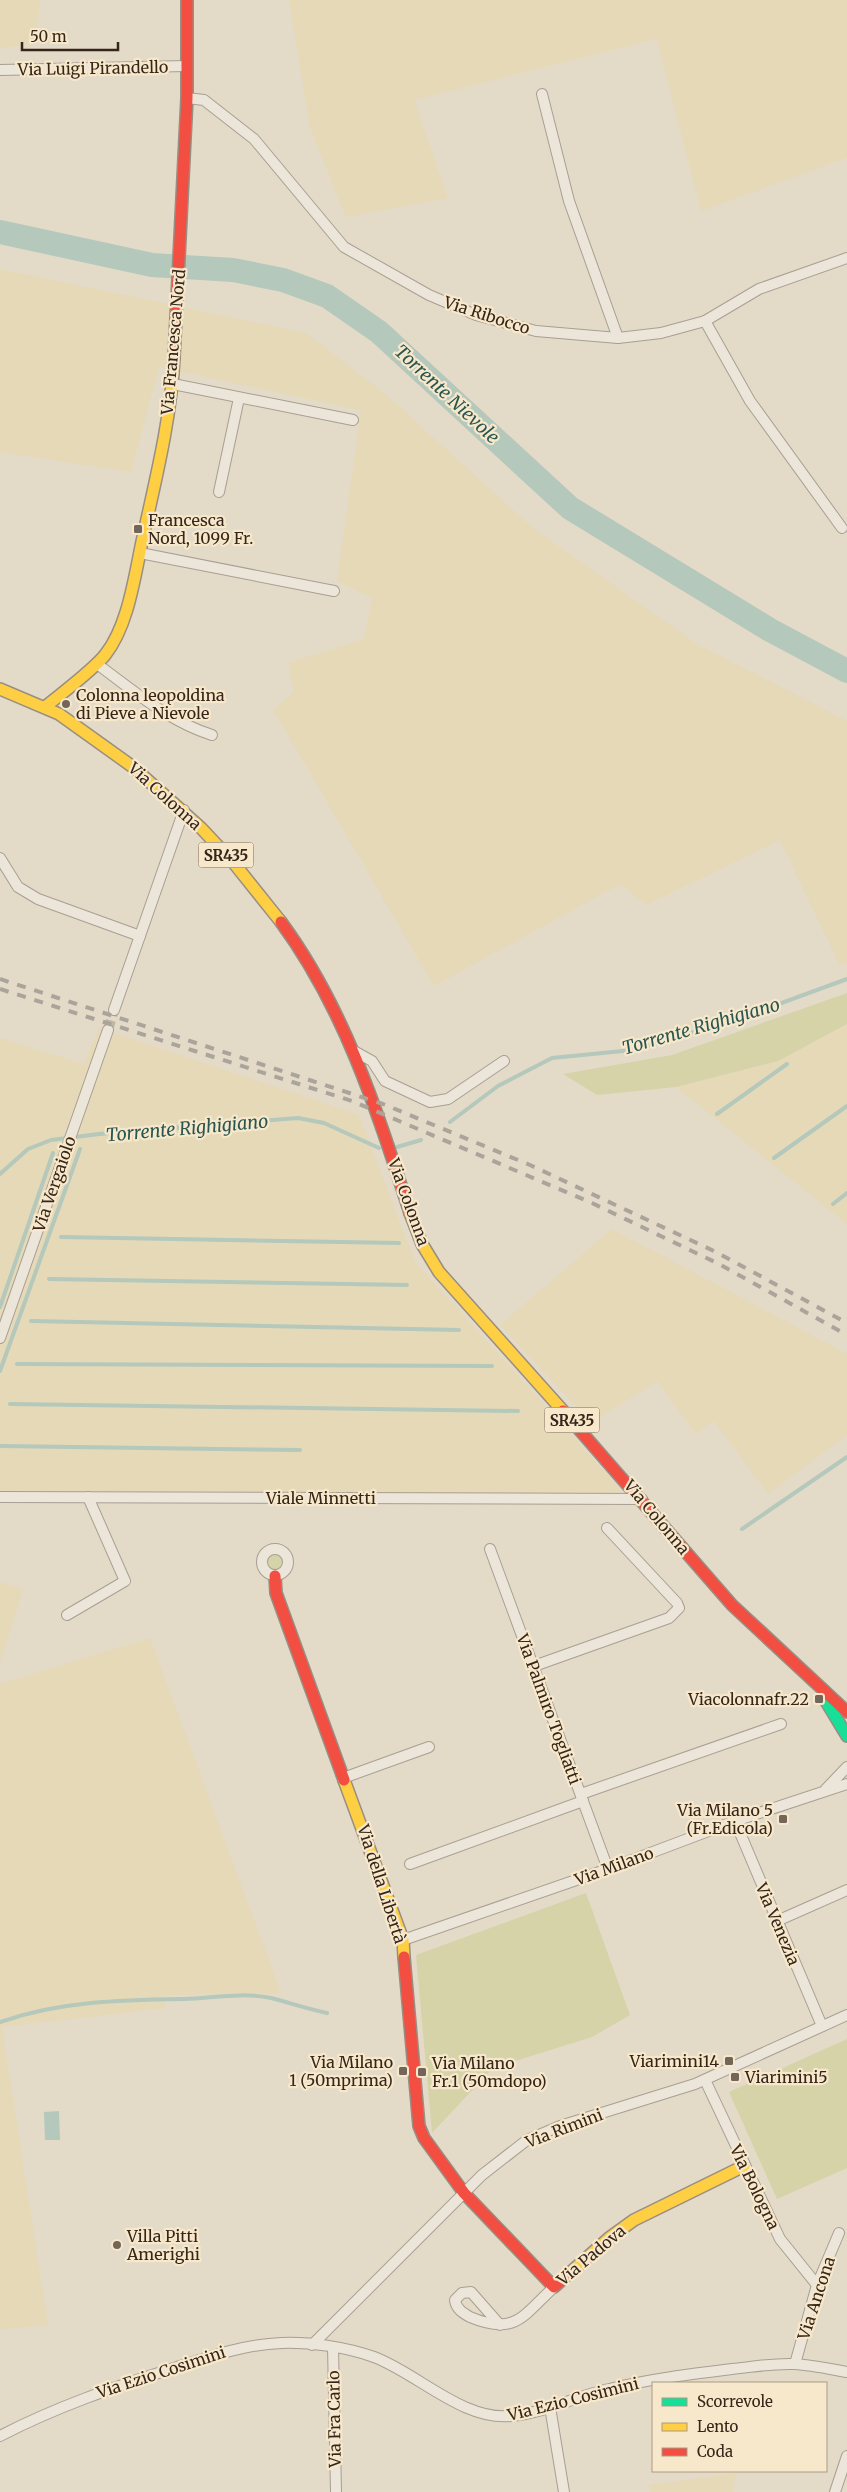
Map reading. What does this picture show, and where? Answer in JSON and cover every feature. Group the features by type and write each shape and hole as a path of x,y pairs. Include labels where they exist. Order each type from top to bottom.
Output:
{"main road":[{"name":"Via Francesca Nord","path":"45,707 97,664 105,655 119,630 131,593 158,470 173,384 182,232 187,98 187,0"},
{"name":"SR435","path":"0,690 45,707"},
{"name":"Via Colonna","path":"45,707 115,753 184,810 211,838 260,896 298,947 332,1004 368,1086 413,1222 422,1244 440,1272 642,1499 732,1606 778,1650 813,1679"},
{"name":"Via della Libertà","path":"275,1576 276,1592 346,1778 403,1940 419,2126 424,2138 464,2193"},
{"name":"SR435","path":"813,1679 847,1712"},
{"name":"SR435","path":"813,1679 847,1736"},
{"name":"Via Padova","path":"464,2193 554,2287 609,2238 634,2220 744,2166"}],"street":[{"name":"Via Luigi Pirandello","path":"0,70 186,66"},
{"path":"542,94 569,201 618,338"},
{"name":"Via Ribocco","path":"187,98 204,100 254,139 344,247 429,295 476,315 536,331 618,338 661,333 705,321 759,289 847,258"},
{"path":"705,321 750,401 842,528"},
{"path":"173,384 353,420"},
{"path":"219,492 239,398"},
{"path":"140,553 334,590"},
{"path":"97,664 161,712 188,727 212,735"},
{"path":"114,1010 184,810"},
{"path":"0,858 18,887 38,899 140,936"},
{"name":"Via Vergaiolo","path":"0,1338 108,1030"},
{"path":"354,1051 372,1061 385,1081 425,1100 443,1101 504,1061"},
{"path":"368,1086 385,1081"},
{"name":"Viale Minnetti","path":"0,1497 642,1499"},
{"path":"67,1615 125,1581 88,1497"},
{"path":"534,1666 669,1618 678,1612 677,1603 607,1528"},
{"name":"Via Palmiro Togliatti","path":"490,1548 608,1869"},
{"path":"410,1864 582,1797 781,1724"},
{"path":"346,1778 429,1747"},
{"path":"824,1791 847,1767"},
{"name":"Via Milano","path":"403,1940 608,1869 735,1821 847,1784"},
{"name":"Via Venezia","path":"735,1821 822,2026"},
{"path":"777,1920 847,1890"},
{"name":"Via Rimini","path":"312,2345 482,2175 526,2140 560,2126 705,2080 847,2015"},
{"name":"Via Bologna","path":"705,2080 780,2239 817,2285"},
{"name":"Via Ancona","path":"795,2364 817,2285 839,2233"},
{"path":"500,2325 516,2321 554,2287"},
{"name":"Via Ezio Cosimini","path":"0,2436 69,2403 101,2391 231,2350 282,2343 333,2347 375,2357 452,2400 480,2413 495,2417 512,2416 550,2407 608,2389 652,2380 767,2365 795,2364 847,2372"},
{"name":"Via Fra Carlo","path":"333,2347 336,2492"},
{"path":"550,2407 564,2492"},
{"path":"835,2492 847,2456"}],"shaded area":[{"path":"0,0 40,0 36,44 0,48"},
{"path":"289,0 847,0 847,158 701,211 657,39 414,100 448,198 346,217 310,128"},
{"path":"0,269 306,333 383,392 534,529 697,644 847,721 847,963 840,966 780,840 646,905 620,884 434,986 273,709 294,692 288,663 364,639 372,598 337,581 361,410 159,367 131,472 0,452"},
{"path":"847,993 847,1024 778,1061 676,1087 597,1095 563,1074 672,1055"},
{"path":"847,1024 847,1224 676,1087 778,1061"},
{"path":"99,1028 359,1115 415,1262 623,1492 537,1500 0,1492 0,1038 84,1064"},
{"path":"612,1229 847,1354 847,1435 768,1494 714,1421 696,1434 657,1381 592,1423 500,1325"},
{"path":"275,1554 281,1556 283,1562 281,1568 275,1570 269,1568 267,1562 269,1556"},
{"path":"0,1582 23,1589 0,1662"},
{"path":"150,1638 281,1993 162,1995 166,2008 2,2027 48,2325 0,2329 0,1684"},
{"path":"586,1893 630,2015 592,2037 493,2068 432,2133 416,1955"},
{"path":"847,2039 847,2168 777,2199 729,2092"},
{"path":"59,2111 60,2140 45,2140 44,2112"},
{"path":"736,2473 733,2492 651,2492 649,2485"}],"waterway":[{"name":"Torrente Nievole","path":"0,232 152,265 233,270 283,280 327,296 379,332 570,508 770,630 847,671"},
{"name":"Torrente Righigiano","path":"450,1122 498,1086 552,1058 633,1050 738,1019 847,979"},
{"path":"717,1114 787,1064"},
{"path":"774,1158 847,1106"},
{"name":"Torrente Righigiano","path":"0,1174 28,1149 51,1140 99,1134 298,1118 324,1123 379,1148"},
{"name":"Torrente Righigiano","path":"397,1147 421,1140"},
{"path":"0,1371 80,1149"},
{"path":"0,1307 53,1153"},
{"path":"833,1204 847,1193"},
{"path":"61,1237 399,1243"},
{"path":"49,1279 407,1285"},
{"path":"31,1321 459,1330"},
{"path":"17,1364 492,1366"},
{"path":"10,1404 518,1411"},
{"path":"0,1446 300,1450"},
{"path":"742,1529 847,1457"},
{"path":"0,2022 45,2010 91,2003 239,1995 271,1998 327,2013"}],"tunnel":[{"path":"108,1030 114,1010"}],"railway":[{"path":"0,979 383,1104 530,1165 716,1252 847,1323"},
{"path":"0,989 352,1101 592,1203 719,1264 847,1335"}],"traffic: fast":[{"path":"824,1698 847,1736"}],"traffic: slow":[{"path":"45,707 85,675 105,655 120,629 134,582 162,448 170,403 174,358"},
{"path":"0,689 59,714 133,767 201,828 233,862 281,922"},
{"path":"410,1213 422,1244 439,1272 563,1411"},
{"path":"344,1780 403,1940 404,1957"},
{"path":"564,2278 609,2238 634,2220 744,2166"}],"traffic: jam":[{"path":"174,358 187,98 187,0"},
{"path":"281,922 304,955 341,1025 372,1099 410,1213"},
{"path":"563,1411 732,1605 847,1712"},
{"path":"275,1576 276,1593 344,1780"},
{"path":"404,1957 419,2126 424,2138 464,2193 554,2287 564,2278"}],"place":[{"name":"Francesca Nord, 1099 Fr.","path":"138,529"},
{"name":"Colonna leopoldina di Pieve a Nievole","path":"66,704"},
{"name":"Viacolonnafr.22","path":"819,1699"},
{"name":"Via Milano 5 (Fr.Edicola)","path":"783,1819"},
{"name":"Viarimini14","path":"729,2061"},
{"name":"Via Milano 1 (50mprima)","path":"403,2071"},
{"name":"Via Milano Fr.1 (50mdopo)","path":"422,2072"},
{"name":"Viarimini5","path":"735,2077"},
{"name":"Villa Pitti Amerighi","path":"117,2245"}]}
